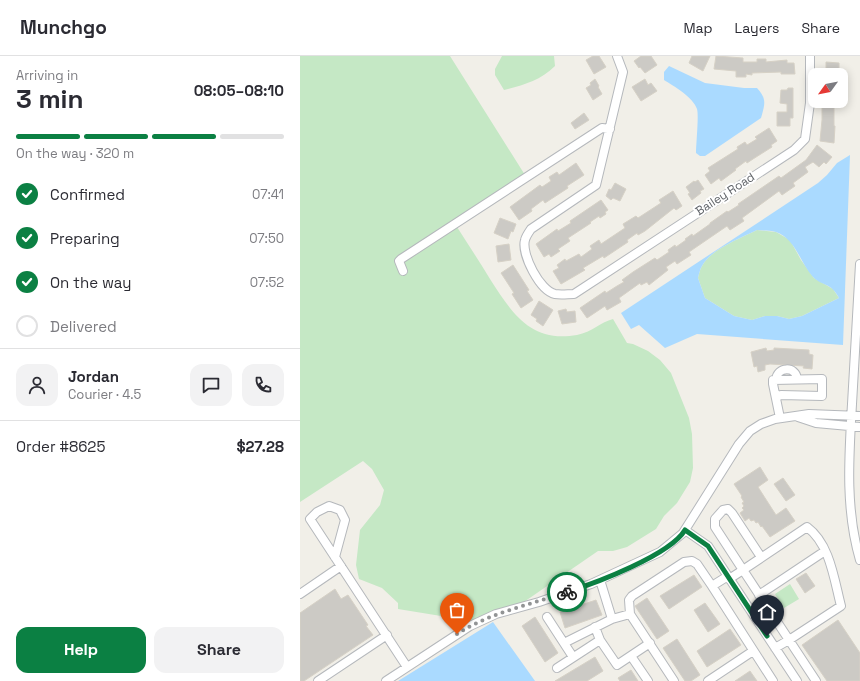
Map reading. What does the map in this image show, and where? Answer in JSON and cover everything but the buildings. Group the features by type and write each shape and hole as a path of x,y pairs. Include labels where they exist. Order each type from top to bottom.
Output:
{"street":[{"path":"403,271 399,261 401,259 602,128 610,129 623,72 617,56"},
{"name":"Bailey Road","path":"610,129 596,185 531,229 525,240 525,254 530,267 546,290 554,294 574,294 794,150 805,139 810,103 810,56"},
{"path":"860,264 856,416 851,426 849,466 850,503 855,544 860,560"},
{"path":"776,397 781,395 822,396 822,379 797,379 796,374 792,370 785,370 778,373 776,380 773,380 776,397 780,418"},
{"path":"386,681 470,626 496,614 539,602 600,580 660,552 673,543 685,530 739,444 750,431 761,424 774,419 797,417 809,414 856,416"},
{"path":"797,417 816,423 860,426"},
{"path":"335,557 345,520 340,510 329,506 317,512 310,519 407,667"},
{"path":"761,557 732,513 728,509 723,510 715,519 715,527 816,681"},
{"path":"712,586 743,570 807,527 816,533 825,551 841,606 775,648"},
{"path":"685,530 708,546 797,681"},
{"path":"759,594 825,551"},
{"path":"674,681 630,614 628,606 629,600 632,596 684,562 692,561 697,564 712,586 773,681"},
{"path":"300,594 341,566"},
{"path":"600,580 612,619"},
{"path":"564,643 612,619 630,614"},
{"path":"547,617 573,657"},
{"path":"595,628 600,640 617,665 650,643"},
{"path":"318,681 387,635"},
{"path":"557,668 600,640"},
{"path":"708,681 753,651"},
{"path":"631,656 648,681"}],"green space":[{"path":"300,56 450,56 525,175 458,217 457,227 498,291 506,303 524,323 535,330 547,334 561,336 582,334 604,322 613,319 627,343 633,344 648,351 660,360 671,373 689,418 692,434 693,468 690,482 677,503 664,516 656,529 627,547 613,551 598,551 521,604 464,626 441,616 398,609 398,603 382,588 359,579 356,565 360,530 380,505 384,490 372,469 363,461 300,502"},
{"path":"502,56 554,56 555,66 537,79 504,90 495,75 495,69"},
{"path":"757,230 776,232 790,240 801,260 814,278 833,289 839,298 802,316 789,319 777,316 765,316 752,320 734,316 705,298 698,278 701,267 706,260 719,249"},
{"path":"790,584 799,599 784,608 775,594"}],"water":[{"path":"669,66 705,83 744,88 757,88 764,99 761,118 705,156 700,156 696,153 698,123 697,109 692,100 664,80 664,72"},
{"path":"850,155 843,345 697,334 665,348 639,325 631,329 621,313 818,183 837,163","holes":["757,230 772,231 783,235 793,246 813,277 833,289 839,298 802,316 789,319 777,316 765,316 752,320 734,316 705,298 698,278 701,267 706,260 719,249"]},
{"path":"493,622 535,681 398,681"}],"way so far":[{"path":"457,634 496,614 539,602 567,592"}],"route":[{"path":"567,592 591,584 626,569 660,552 673,543 685,530 708,546 767,636"}]}
